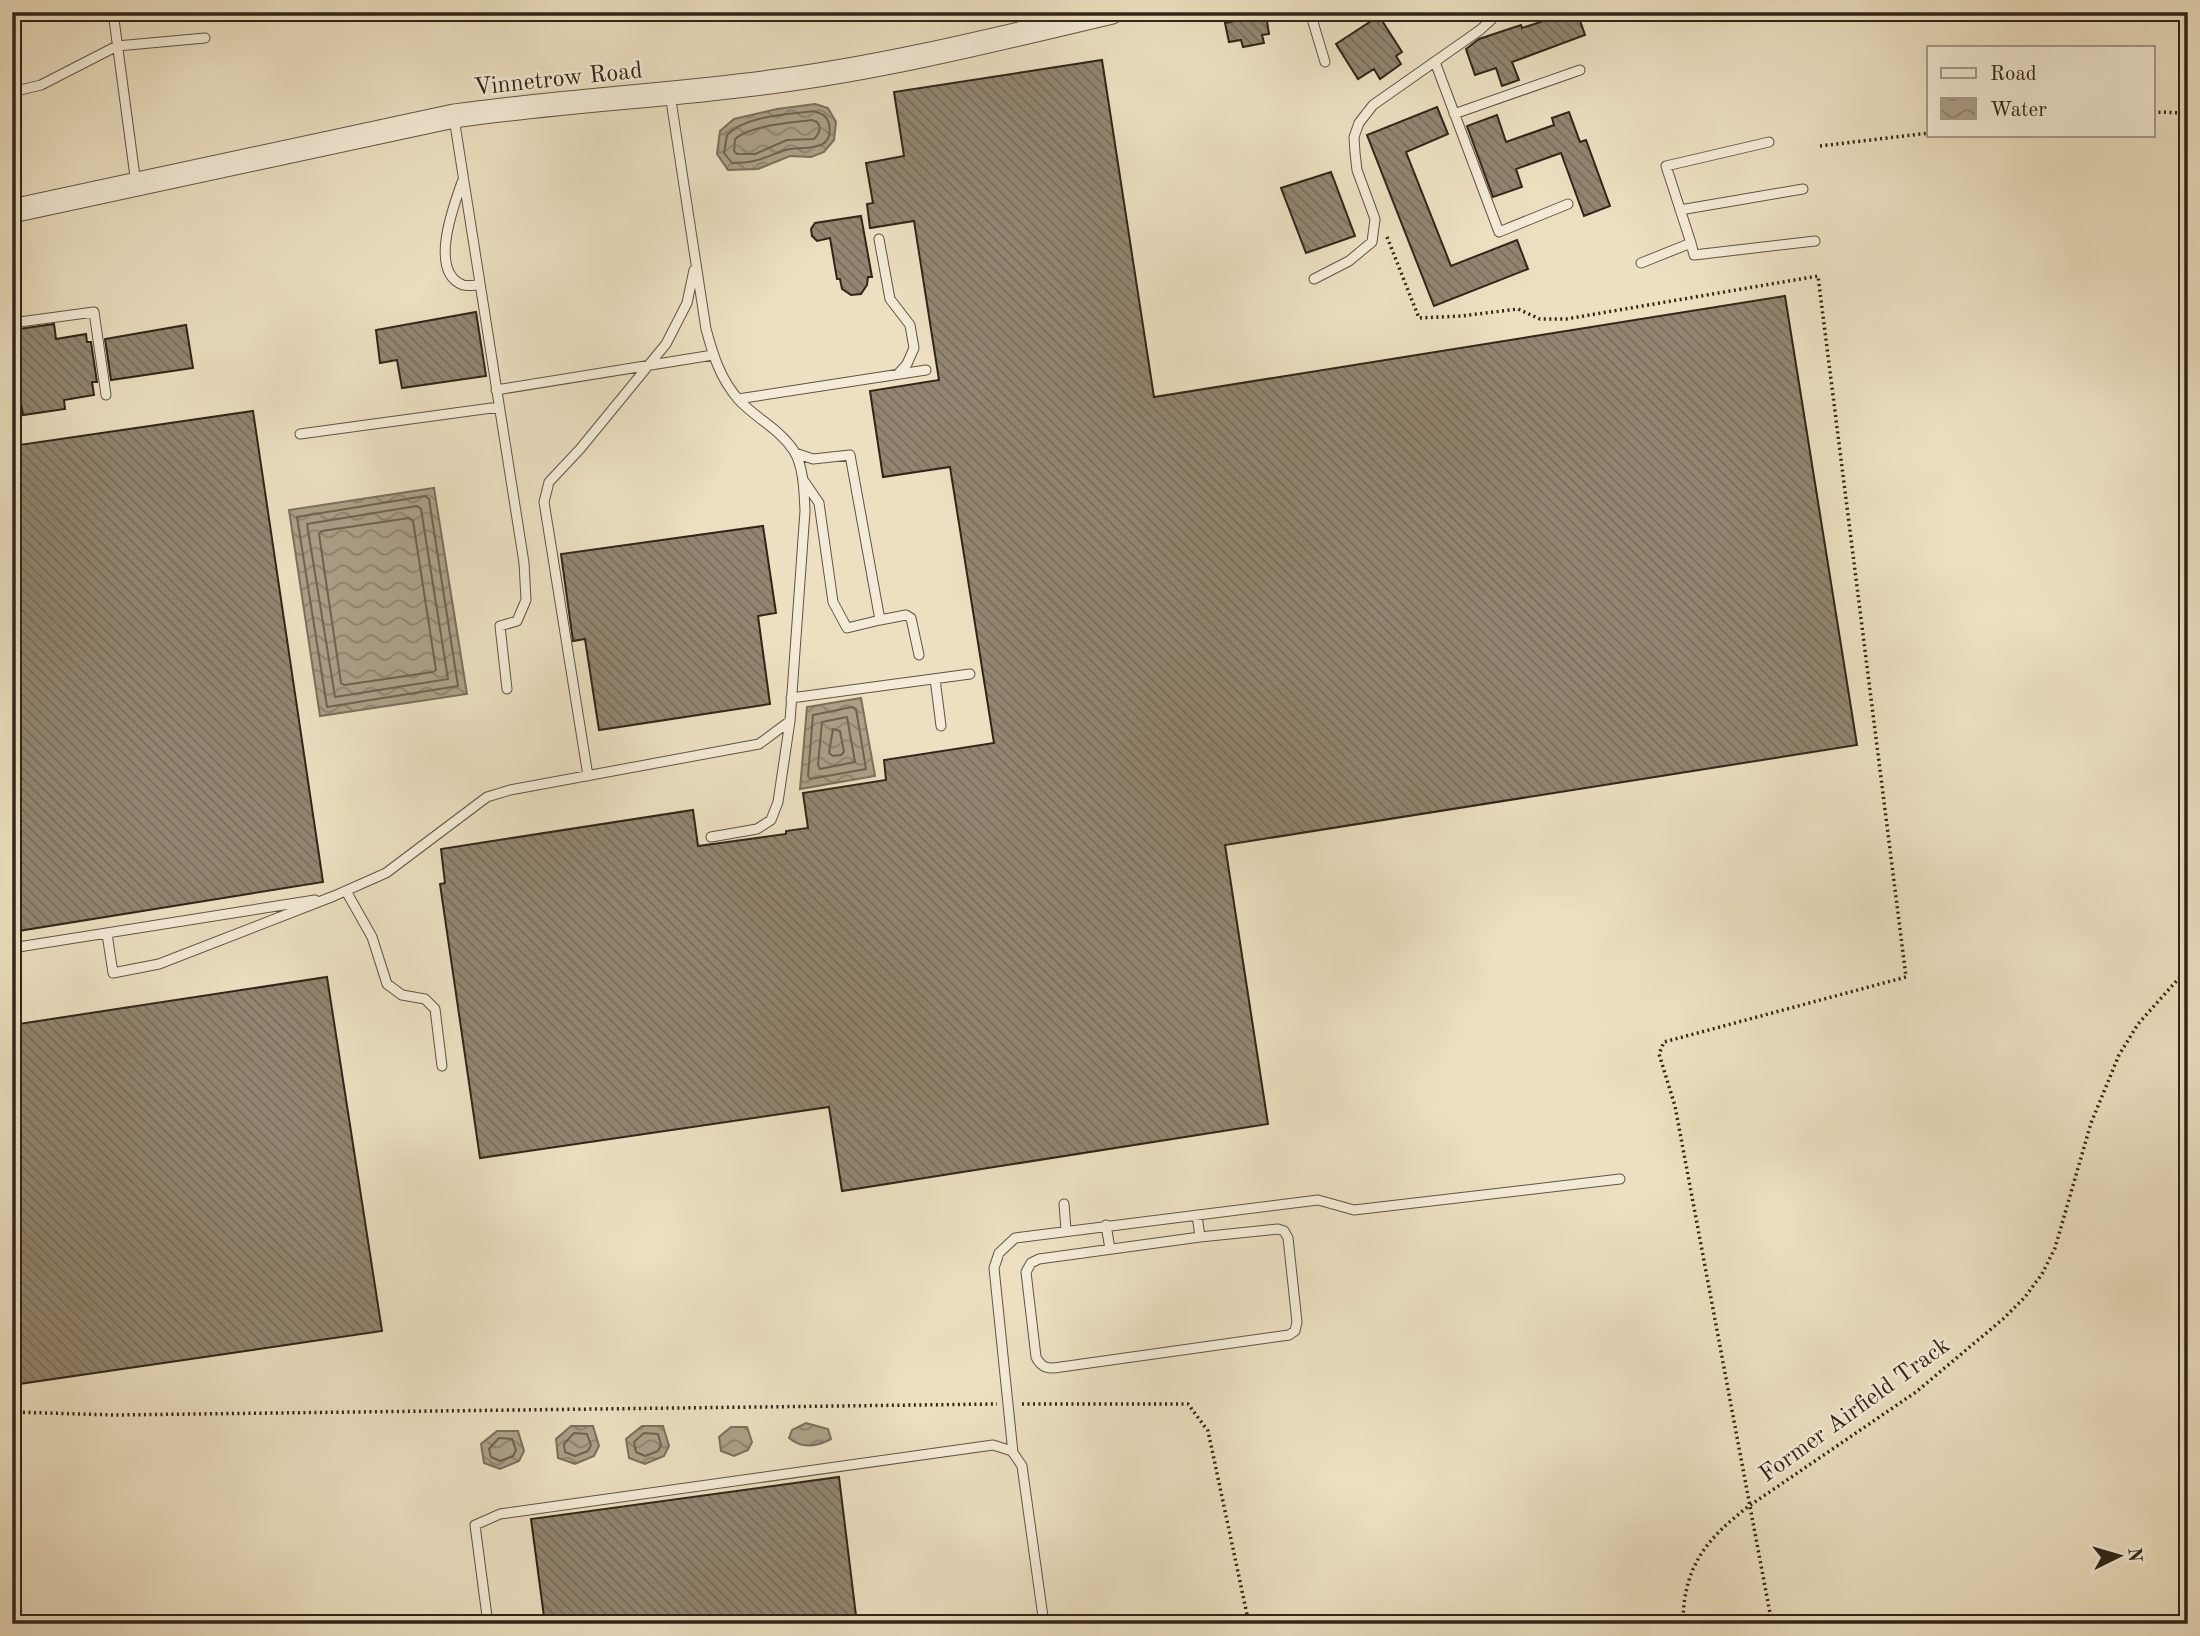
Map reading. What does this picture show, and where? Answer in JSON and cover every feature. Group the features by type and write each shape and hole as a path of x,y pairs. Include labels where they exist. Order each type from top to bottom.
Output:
{"street":[{"name":"Vinnetrow Road","path":"12,211 454,116 527,105 770,82 971,47 1112,12"}],"lane":[{"path":"113,12 137,186"},
{"path":"1310,12 1325,62"},
{"path":"1314,279 1349,261 1372,242 1375,219 1357,170 1355,153 1354,137 1359,123 1373,105 1480,30 1491,20 1494,12"},
{"path":"12,89 16,91 41,85 117,46 205,38"},
{"path":"1435,62 1499,232 1568,204"},
{"path":"1454,114 1580,70"},
{"path":"670,92 706,329 713,355 717,367 738,399 780,435 795,453 803,478 806,511 790,721 778,802 771,820 757,830 711,837"},
{"path":"454,116 524,563 526,600 517,621 500,625 507,689"},
{"path":"1769,142 1666,166 1694,255 1815,241"},
{"path":"463,180 444,245 446,263 453,278 464,286 480,285"},
{"path":"1680,210 1803,189"},
{"path":"878,239 890,299 910,325 914,348 898,374"},
{"path":"1641,263 1691,243"},
{"path":"588,776 544,502 549,482 666,344 687,303 696,263"},
{"path":"12,323 94,312 106,395"},
{"path":"496,390 713,355"},
{"path":"738,399 926,370"},
{"path":"300,434 499,407"},
{"path":"795,453 813,459 850,455 880,620"},
{"path":"803,478 818,503 832,602 847,628 906,615 911,618 919,655"},
{"path":"791,698 970,674"},
{"path":"935,679 942,726"},
{"path":"107,934 113,974 159,964 386,873 487,797 510,790 759,744 790,721"},
{"path":"346,891 372,937 387,984 402,995 425,999 435,1009 442,1066"},
{"path":"12,948 334,896"},
{"path":"1044,1624 1022,1466 1013,1453 996,1281 996,1260 1003,1247 1015,1238 1066,1230 1318,1200 1354,1210 1620,1179"},
{"path":"1063,1203 1066,1230"},
{"path":"1197,1215 1200,1237"},
{"path":"1106,1225 1110,1249"},
{"path":"1278,1229 1286,1233 1297,1322 1295,1331 1289,1335 1257,1340 1061,1367 1043,1367 1036,1357 1028,1267 1039,1259 1200,1237 1278,1229"},
{"path":"488,1624 475,1525 500,1514 993,1445 1013,1453"}],"path":[{"path":"2154,112 2188,113"},
{"path":"1820,146 1927,132"},
{"path":"1384,229 1419,318 1518,309 1540,319 1566,319 1818,276 1906,977 1664,1042 1659,1055 1675,1105 1772,1624"},
{"name":"Former Airfield Track","path":"1683,1624 1686,1590 1693,1569 1704,1546 1723,1526 1916,1392 2003,1319 2025,1297 2042,1274 2054,1248 2091,1123 2119,1055 2137,1024 2188,968"},
{"path":"12,1412 116,1415 1188,1404 1208,1432 1249,1624"}],"water":[{"path":"815,104 828,108 836,122 834,140 824,152 811,157 790,156 758,169 728,170 717,154 720,131 734,119"},
{"path":"434,488 467,694 320,716 289,510"},
{"path":"861,698 875,776 800,789 807,707"},
{"path":"806,1423 828,1429 831,1439 809,1446 789,1438 792,1430"},
{"path":"571,1426 593,1426 599,1446 594,1456 575,1464 558,1458 556,1439"},
{"path":"642,1426 663,1426 669,1446 664,1456 645,1464 629,1458 626,1439"},
{"path":"731,1427 747,1427 752,1442 748,1450 734,1456 721,1451 719,1437"},
{"path":"497,1431 518,1431 524,1451 519,1461 500,1469 484,1463 481,1444"}],"building":[{"path":"1553,12 1577,12 1585,35 1512,62 1519,80 1502,86 1496,68 1475,75 1466,49 1479,39 1556,17"},
{"path":"1266,15 1269,34 1262,35 1264,43 1243,47 1241,40 1229,42 1225,23"},
{"path":"1379,16 1402,52 1396,56 1401,64 1380,79 1374,69 1358,79 1336,44"},
{"path":"1102,60 1154,397 1785,296 1857,745 1225,845 1268,1124 842,1191 829,1107 480,1158 440,884 445,883 441,849 693,810 698,846 786,834 786,831 808,828 803,793 886,780 884,760 994,743 950,467 883,477 870,391 939,380 914,221 870,228 867,204 873,203 866,163 904,156 894,92"},
{"path":"1437,107 1448,134 1406,152 1451,266 1517,240 1528,269 1434,306 1367,135"},
{"path":"1569,112 1580,142 1586,140 1610,206 1584,216 1561,153 1516,169 1522,187 1493,197 1467,126 1497,115 1506,142 1554,125 1552,118"},
{"path":"1331,172 1355,236 1306,253 1281,188"},
{"path":"861,216 872,277 868,277 867,285 861,294 851,295 842,289 840,279 837,279 830,238 817,241 812,236 811,229 815,223"},
{"path":"476,312 486,376 402,388 397,360 380,363 376,330"},
{"path":"54,324 56,339 86,334 87,342 91,342 97,382 92,382 94,395 64,400 65,409 23,415 20,397 12,398 12,330"},
{"path":"186,325 193,368 111,380 105,339"},
{"path":"253,411 323,882 12,932 12,446"},
{"path":"763,526 776,613 758,616 770,704 599,730 585,639 573,641 561,554"},
{"path":"327,977 382,1331 12,1385 12,1025"},
{"path":"839,1477 857,1624 545,1624 531,1519"}]}
